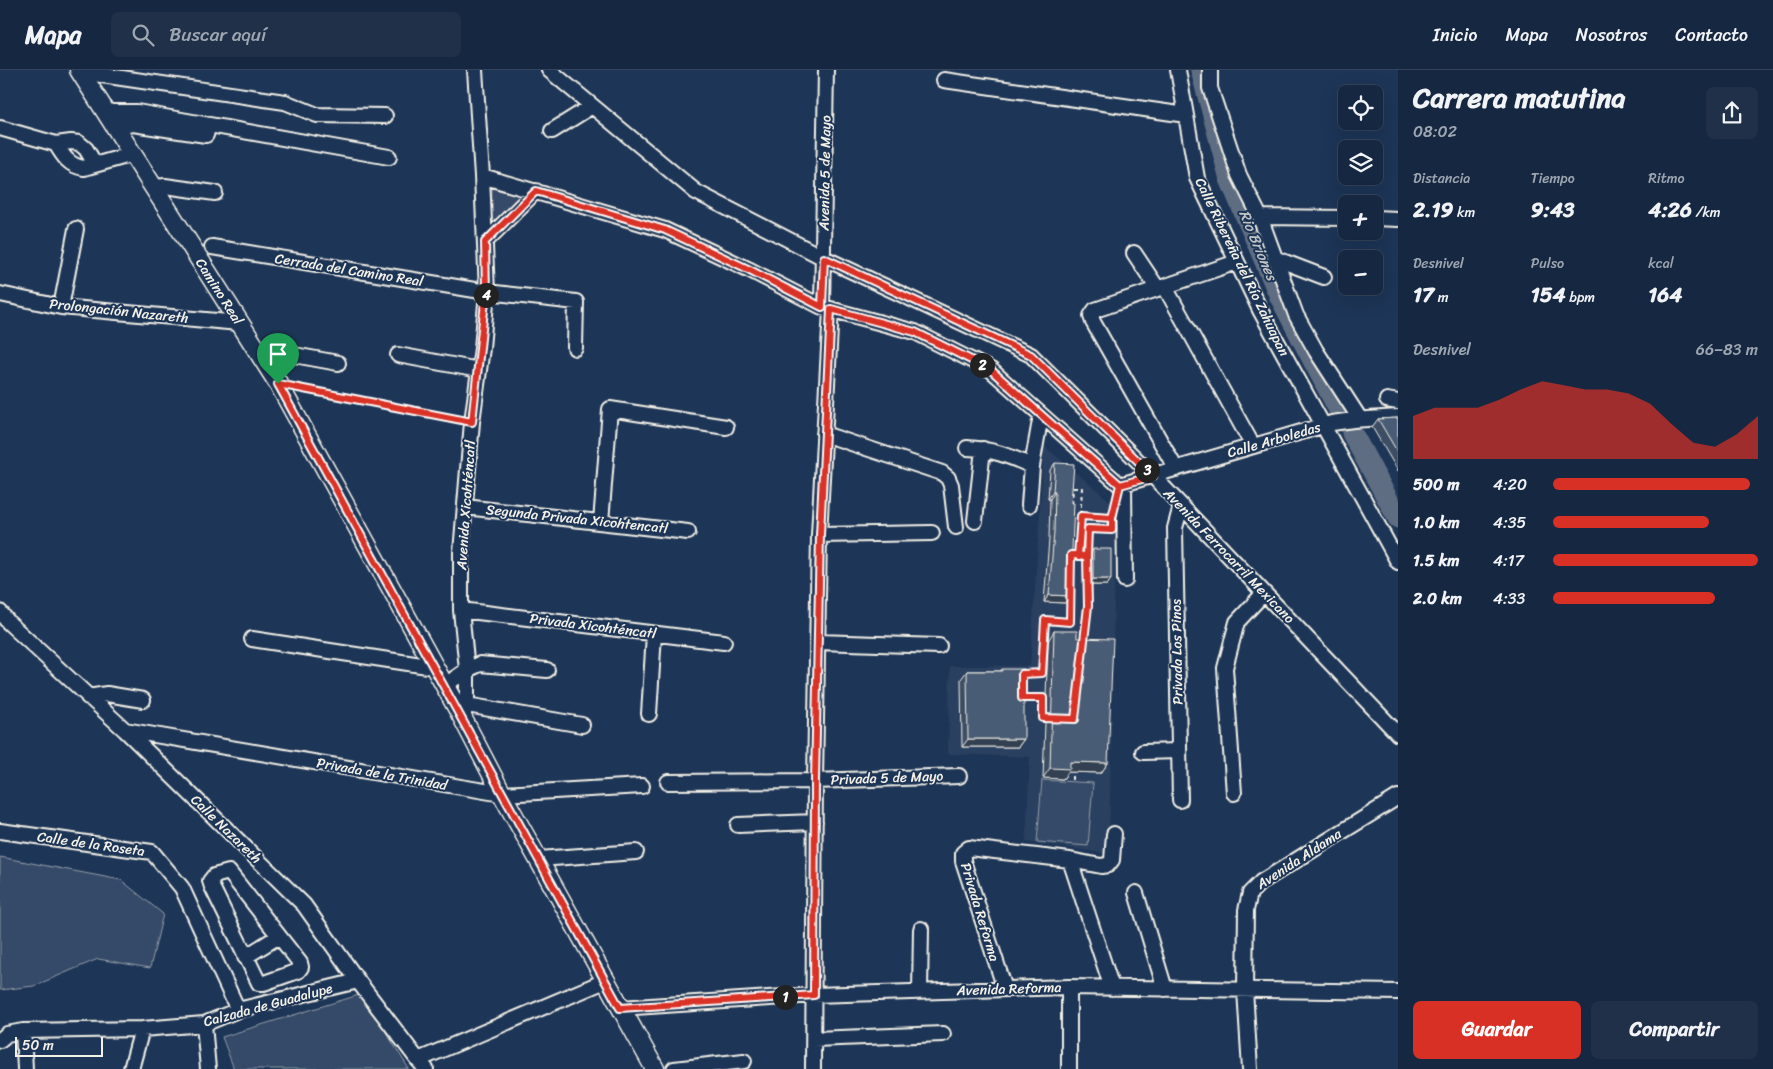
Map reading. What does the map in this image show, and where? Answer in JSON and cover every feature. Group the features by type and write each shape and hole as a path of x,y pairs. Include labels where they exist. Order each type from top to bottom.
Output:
{"main road":[{"name":"Camino Real","path":"80,71 278,384 444,686 464,711 502,794 655,1069"}],"street":[{"name":"Avenida Xicohténcatl","path":"464,711 467,670 462,610 461,552 486,292 482,176 475,70"},
{"name":"Avenida Ferrocarril Mexicano","path":"549,70 696,192 824,258 1031,355 1153,476 1398,734"},
{"name":"Avenida 5 de Mayo","path":"813,1069 815,781 827,308 824,258 826,70"},
{"name":"Calle Ribereña del Río Zahuapan","path":"1178,70 1197,178 1261,312 1398,562"},
{"path":"1210,70 1210,88 1239,175 1260,217 1296,315 1316,351 1360,419"},
{"path":"80,71 286,102 317,115 385,116"},
{"path":"944,80 1186,115"},
{"path":"552,131 592,106"},
{"path":"106,112 137,112 389,157"},
{"path":"116,127 133,124 206,135 209,125"},
{"path":"0,128 56,144 79,143 86,149 95,164"},
{"path":"56,144 64,158 75,167 84,168 133,154"},
{"path":"482,176 665,230 827,308 915,332 991,370 1120,485 1124,484 1125,580"},
{"path":"154,187 166,186 215,193"},
{"path":"485,242 536,191"},
{"path":"1260,217 1338,218"},
{"path":"1383,218 1398,219"},
{"path":"61,307 76,229"},
{"name":"Cerrada del Camino Real","path":"212,247 486,292 576,302 575,348"},
{"path":"1134,253 1161,288 1253,446"},
{"path":"1277,259 1324,277"},
{"path":"1176,469 1093,322 1092,316 1095,310 1237,262"},
{"name":"Prolongación Nazareth","path":"0,294 61,307 239,323"},
{"path":"256,348 338,363"},
{"path":"398,355 479,370"},
{"path":"601,522 610,409 726,427"},
{"path":"1029,505 1032,466 1040,415"},
{"name":"Calle Arboledas","path":"1124,484 1332,423 1398,417"},
{"path":"824,434 942,473 952,485 956,527"},
{"path":"967,448 1007,454 1032,466"},
{"path":"976,521 983,449"},
{"name":"Privada Los Pinos","path":"1180,800 1175,528 1181,506"},
{"name":"Segunda Privada Xicohtencatl","path":"465,507 688,532"},
{"path":"820,535 932,533"},
{"path":"1234,793 1225,668 1237,622 1264,593"},
{"name":"Privada Xicohténcatl","path":"462,610 724,642"},
{"name":"Calle Nazareth","path":"0,612 9,624 124,730 304,905 358,982 422,1065"},
{"path":"649,714 654,634"},
{"path":"252,639 434,666"},
{"path":"818,642 939,646"},
{"path":"444,686 467,670 480,664 547,670"},
{"path":"88,697 107,694 143,700"},
{"path":"464,711 582,725"},
{"name":"Privada de la Trinidad","path":"124,730 502,794 642,786"},
{"path":"1143,752 1179,752"},
{"name":"Privada 5 de Mayo","path":"668,782 815,781 959,776"},
{"name":"Avenida Aldama","path":"1250,1069 1245,990 1246,910 1250,893 1261,882 1398,797"},
{"path":"738,826 815,822"},
{"name":"Calle de la Roseta","path":"0,831 152,852 182,888 238,1010"},
{"name":"Privada Reforma","path":"1004,989 963,861 963,853 969,848 1070,860 1101,866 1108,865 1112,860 1114,834"},
{"path":"539,859 636,852"},
{"path":"1070,860 1112,988"},
{"path":"229,872 233,875 279,936 301,967 298,971 283,977 259,983 212,887 210,881 214,876 229,872"},
{"path":"1136,893 1165,989"},
{"path":"920,992 921,930"},
{"path":"245,957 279,936"},
{"path":"283,977 293,996"},
{"name":"Calzada de Guadalupe","path":"0,1040 7,1034 23,1031 142,1029 204,1024 238,1010 358,982"},
{"path":"422,1065 605,982"},
{"path":"1069,987 1069,1069"},
{"name":"Avenida Reforma","path":"620,1008 814,995 1069,987 1398,992"},
{"path":"204,1024 208,1069"},
{"path":"131,1069 142,1029"},
{"path":"23,1031 25,1069"},
{"path":"814,1039 943,1034"},
{"path":"674,1069 744,1061"}],"path":[{"path":"278,384 472,422"},
{"path":"1072,507 1073,488 1082,488 1078,556"},
{"path":"1081,516 1112,518 1112,530 1088,529 1088,606 1083,642"},
{"path":"1071,555 1087,556"},
{"path":"1022,682 1022,674 1042,673 1045,620 1070,622 1071,574"},
{"path":"1022,698 1043,698 1043,718 1051,718"},
{"path":"1072,771 1072,780"}],"shaded area":[{"path":"492,188 526,196 491,230"},
{"path":"1044,446 1116,506 1109,854 1026,842 1030,757 948,754 950,666 1030,666"},
{"path":"1042,780 1093,783 1088,846 1037,842"},
{"path":"0,857 121,880 163,914 150,968 98,959 34,986 0,990"},
{"path":"362,994 409,1069 234,1069 222,1037"}],"building":[{"path":"1398,418 1398,453 1378,419"},
{"path":"1055,463 1074,464 1071,503 1074,503 1070,596 1049,595 1054,532 1055,492 1053,492"},
{"path":"1093,549 1111,549 1111,579 1093,579"},
{"path":"1054,631 1077,631 1077,638 1113,639 1108,763 1070,762 1070,769 1050,768"},
{"path":"1002,669 1024,669 1024,739 968,739 967,671 1002,671"}],"waterway":[{"name":"Rio Briones","path":"1201,70 1230,179 1280,297 1339,410"},
{"name":"Rio Briones","path":"1352,433 1398,518"}],"route":[{"path":"278,384 472,422 482,348 486,292 485,242 536,191 665,230 748,269 822,307 824,258 1031,355 1153,476 1120,485 1112,518 1081,516 1078,556 1087,556 1089,591 1075,719 1043,718 1043,698 1022,698 1022,674 1042,673 1045,620 1070,622 1071,555 1078,556 1087,556 1088,529 1112,530 1112,518 1120,485 991,370 915,332 831,309 820,535 815,781 814,995 620,1008 278,384"}]}
